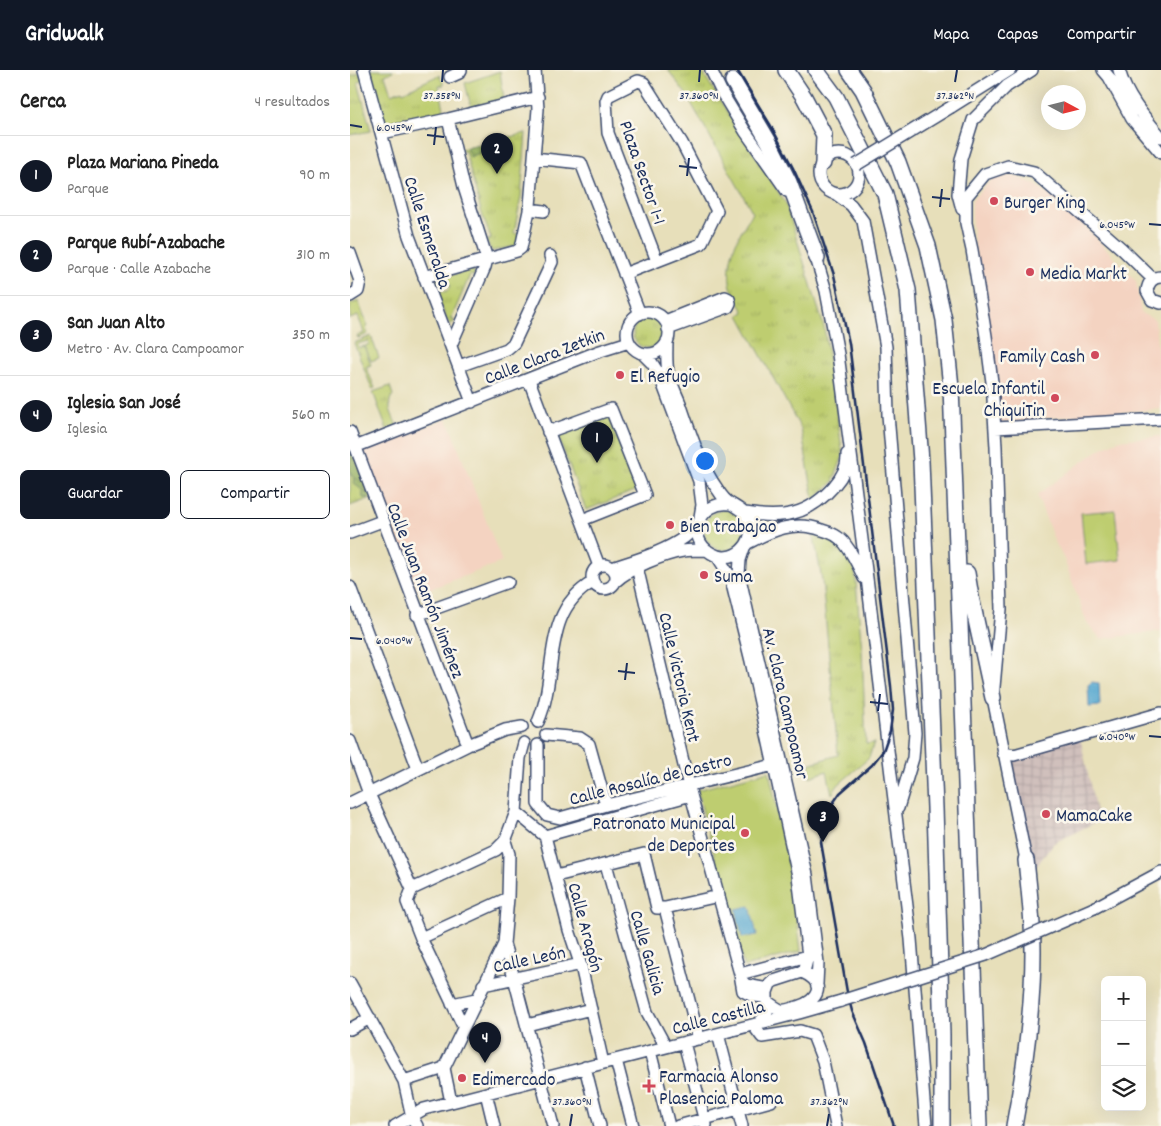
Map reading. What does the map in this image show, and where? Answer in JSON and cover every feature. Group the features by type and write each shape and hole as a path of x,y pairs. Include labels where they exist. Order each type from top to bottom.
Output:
{"main road":[{"path":"786,70 804,96 824,135 823,163"},
{"path":"816,70 836,96 884,194 908,290 921,461 936,808 942,1035 942,1126"},
{"path":"849,70 863,90 898,162 928,246 944,320 951,387 956,492 979,1126"},
{"path":"733,80 769,142 789,182 817,258"},
{"path":"956,492 971,597 993,698"},
{"path":"1014,1126 1023,1075 1032,981 1032,921 1026,860"}],"street":[{"name":"Calle Esmeralda","path":"364,70 405,222 472,402"},
{"path":"450,77 458,74 461,70"},
{"path":"424,276 517,251 521,248 529,209 534,158 538,97 536,70"},
{"path":"711,70 745,132 779,179 796,207 817,258 826,291 839,363 911,939 926,1126"},
{"path":"856,165 1010,70"},
{"path":"1026,860 993,698 1000,608 992,382 972,250 958,194 961,159 973,120 1007,86 1032,70"},
{"path":"1102,70 1109,77 1132,119 1161,153"},
{"path":"1119,70 1137,106 1161,137"},
{"name":"Plaza Sector 1-1","path":"624,274 701,244 717,211 682,143 644,84 638,81 608,96 606,101 608,133 657,261"},
{"path":"382,133 538,97"},
{"path":"448,119 464,187 487,259 451,345"},
{"path":"836,194 848,192 853,188 859,177 856,165 847,156 840,154 833,155 823,163 819,174 822,185 826,190 836,194 851,205 863,221 886,347 888,414 915,732 913,758 896,814"},
{"path":"534,158 581,163 640,314"},
{"path":"966,223 966,197 985,174 1008,166 1034,172 1157,278 1150,282 1147,291 1152,300 1161,303 1161,310"},
{"path":"529,209 544,211"},
{"path":"350,253 360,283 358,291 350,296"},
{"path":"460,366 507,349 514,343 552,262 550,256"},
{"path":"642,353 648,354 659,350 666,330 725,297 729,299 728,307 666,330"},
{"path":"730,504 717,489 694,441 668,372 666,330 653,313 646,312 640,314 630,322 627,336 632,347 642,353 652,363 659,374 698,481 702,505 699,521 699,538 707,550 717,556 729,557 770,531 792,525 806,526 830,532 845,543 868,586"},
{"name":"Calle Clara Zetkin","path":"355,447 597,352 629,342"},
{"path":"612,568 635,561 686,537 708,509 713,506 724,503 730,504 745,513 767,517 795,514 824,498 844,473 847,463 839,363"},
{"path":"529,380 599,566"},
{"path":"548,432 612,409 645,495 582,520"},
{"path":"995,428 1161,419"},
{"name":"Calle Juan Ramón Jiménez","path":"350,432 417,615 468,745"},
{"path":"745,513 751,528 746,546"},
{"path":"350,533 382,521"},
{"name":"Av. Clara Campoamor","path":"746,546 740,560 739,574 807,875 818,963 817,988"},
{"path":"616,580 616,574 612,568 606,565 599,566 592,573 593,582 598,588 605,589 612,587 616,580 637,567 674,553 707,550"},
{"name":"Av. Clara Campoamor","path":"717,556 730,576 798,876 808,956 802,972"},
{"name":"Calle Victoria Kent","path":"637,567 690,791 741,977"},
{"path":"417,615 508,582"},
{"path":"538,722 544,708 554,641 560,620 568,604 579,592 593,582"},
{"path":"350,587 418,769"},
{"path":"1004,753 1014,755 1161,713"},
{"path":"1008,774 1010,766 1014,761 1073,746 1119,730 1137,720"},
{"path":"350,804 468,745 505,730 522,727 528,722 538,722 544,727 546,735 544,741 538,745 531,746 524,743"},
{"path":"463,1026 421,938 407,902 412,889 496,850 505,841 516,812 520,758 524,743 520,734 522,727"},
{"path":"546,735 580,738 589,744 606,805"},
{"path":"350,740 370,794 412,889"},
{"name":"Calle Rosalía de Castro","path":"538,745 538,804 546,816 560,818 606,805 690,791 774,765"},
{"path":"516,812 545,836 690,791"},
{"name":"Calle Aragón","path":"545,836 581,966 603,1063"},
{"path":"505,841 508,854 508,898 504,944 553,1126"},
{"path":"556,876 644,854 699,1039"},
{"name":"Calle Galicia","path":"606,864 647,1012 666,1047"},
{"path":"768,996 776,1008 784,1011 839,1002 986,954 1094,908 1161,872"},
{"path":"661,908 719,896"},
{"path":"421,938 508,898"},
{"path":"452,1102 444,1068 504,944"},
{"path":"768,996 743,992 741,977 808,956"},
{"name":"Calle León","path":"483,985 581,966"},
{"path":"836,1126 823,1060 813,1035 800,1031 762,1037 756,1024 767,1014 768,996 774,981 802,972 813,979 817,988 839,1002"},
{"path":"350,983 404,1081 414,1121"},
{"path":"805,1007 815,998 817,988"},
{"path":"452,1004 476,999"},
{"name":"Calle Castilla","path":"395,1126 414,1121 424,1109 756,1024 805,1007"},
{"path":"527,1025 591,1009"},
{"path":"350,1029 370,1018"},
{"path":"718,1034 742,1126"},
{"path":"684,1042 705,1122"},
{"path":"650,1051 669,1126"},
{"path":"616,1060 633,1126"},
{"path":"585,1067 600,1126"},
{"path":"404,1081 444,1068"},
{"path":"486,1093 494,1126"},
{"path":"678,1126 705,1122 771,1101"}],"shaded area":[{"path":"1014,176 1033,183 1058,201 1089,230 1136,281 1141,313 1155,320 1161,409 1035,419 998,424 972,226 972,200 994,177"},
{"path":"447,419 502,562 419,593 363,450"},
{"path":"1161,436 1161,631 1101,639 1087,623 1064,559 1054,540 1037,495 1100,449 1119,440"},
{"path":"1080,737 1098,821 1054,843 1028,877 1005,758"}],"green space":[{"path":"370,70 393,70 385,75 391,94 402,90 403,92 439,75 444,85 439,86 445,113 385,127"},
{"path":"668,70 701,70 786,204 824,327 843,456 833,482 814,500 801,429 739,315 744,312 730,283 732,255 738,237 753,213 686,94"},
{"path":"500,71 504,99 471,107 465,83"},
{"path":"360,73 363,81 358,82 371,131 350,135 350,76"},
{"path":"526,133 521,197 514,233 520,235 516,246 492,251 486,241 491,239 481,211 465,151 461,149"},
{"path":"502,139 500,153 484,151 470,157 466,148"},
{"path":"470,270 474,271 475,275 470,275 451,319 455,321 451,324 447,321 433,284 434,281 438,279 438,289 445,292 449,289 450,285 444,277"},
{"path":"358,301 368,327 366,328 368,334 358,338 357,336 364,333 358,316 350,319 350,304"},
{"path":"648,318 659,322 663,333 659,344 648,348 637,344 633,333 637,322"},
{"path":"371,336 379,358 371,361 365,346 369,344 368,341 358,344 359,348 364,346 371,365 366,367 375,388 372,389 354,343"},
{"path":"390,386 393,395 390,406 397,426 387,430 373,392"},
{"path":"609,417 637,490 586,510 558,436"},
{"path":"350,432 374,497 350,506"},
{"path":"350,448 366,483 364,489 365,492 367,491 369,498 363,498 362,490 353,483 354,478 350,473"},
{"path":"728,510 735,513 741,519 744,530 743,538 735,547 728,550 720,550 713,547 705,538 704,526 707,519 716,511"},
{"path":"1115,510 1120,560 1086,564 1081,513"},
{"path":"813,532 843,545 855,570 862,650 866,744 874,743 869,758 838,785 832,794 827,771 810,777 809,764 838,755 822,580"},
{"name":"Patronato Municipal de Deportes","path":"769,771 792,877 801,951 744,967 697,790"}],"water":[{"path":"1092,682 1099,683 1100,706 1089,707 1088,685"},
{"path":"750,906 757,935 742,938 736,909"}],"railway":[{"path":"737,70 771,126 813,212 834,275 849,343 893,710 890,731 883,751 872,765 840,793 827,812 821,842 847,992 852,1011 866,1043 894,1126"}],"place":[{"name":"Parque Rubí-Azabache","path":"497,174"},
{"name":"Burger King","path":"994,201"},
{"name":"Media Markt","path":"1030,272"},
{"name":"Family Cash","path":"1095,355"},
{"name":"El Refugio","path":"620,375"},
{"name":"Escuela Infantil ChiquiTin","path":"1055,398"},
{"name":"Plaza Mariana Pineda","path":"597,463"},
{"name":"Bien trabajao","path":"670,525"},
{"name":"Suma","path":"704,575"},
{"name":"MamaCake","path":"1046,814"},
{"name":"Patronato Municipal de Deportes","path":"745,833"},
{"name":"San Juan Alto","path":"823,842"},
{"name":"Iglesia San José","path":"485,1063"},
{"name":"Edimercado","path":"462,1078"},
{"name":"Farmacia Alonso Plasencia Paloma","path":"649,1086"}]}
